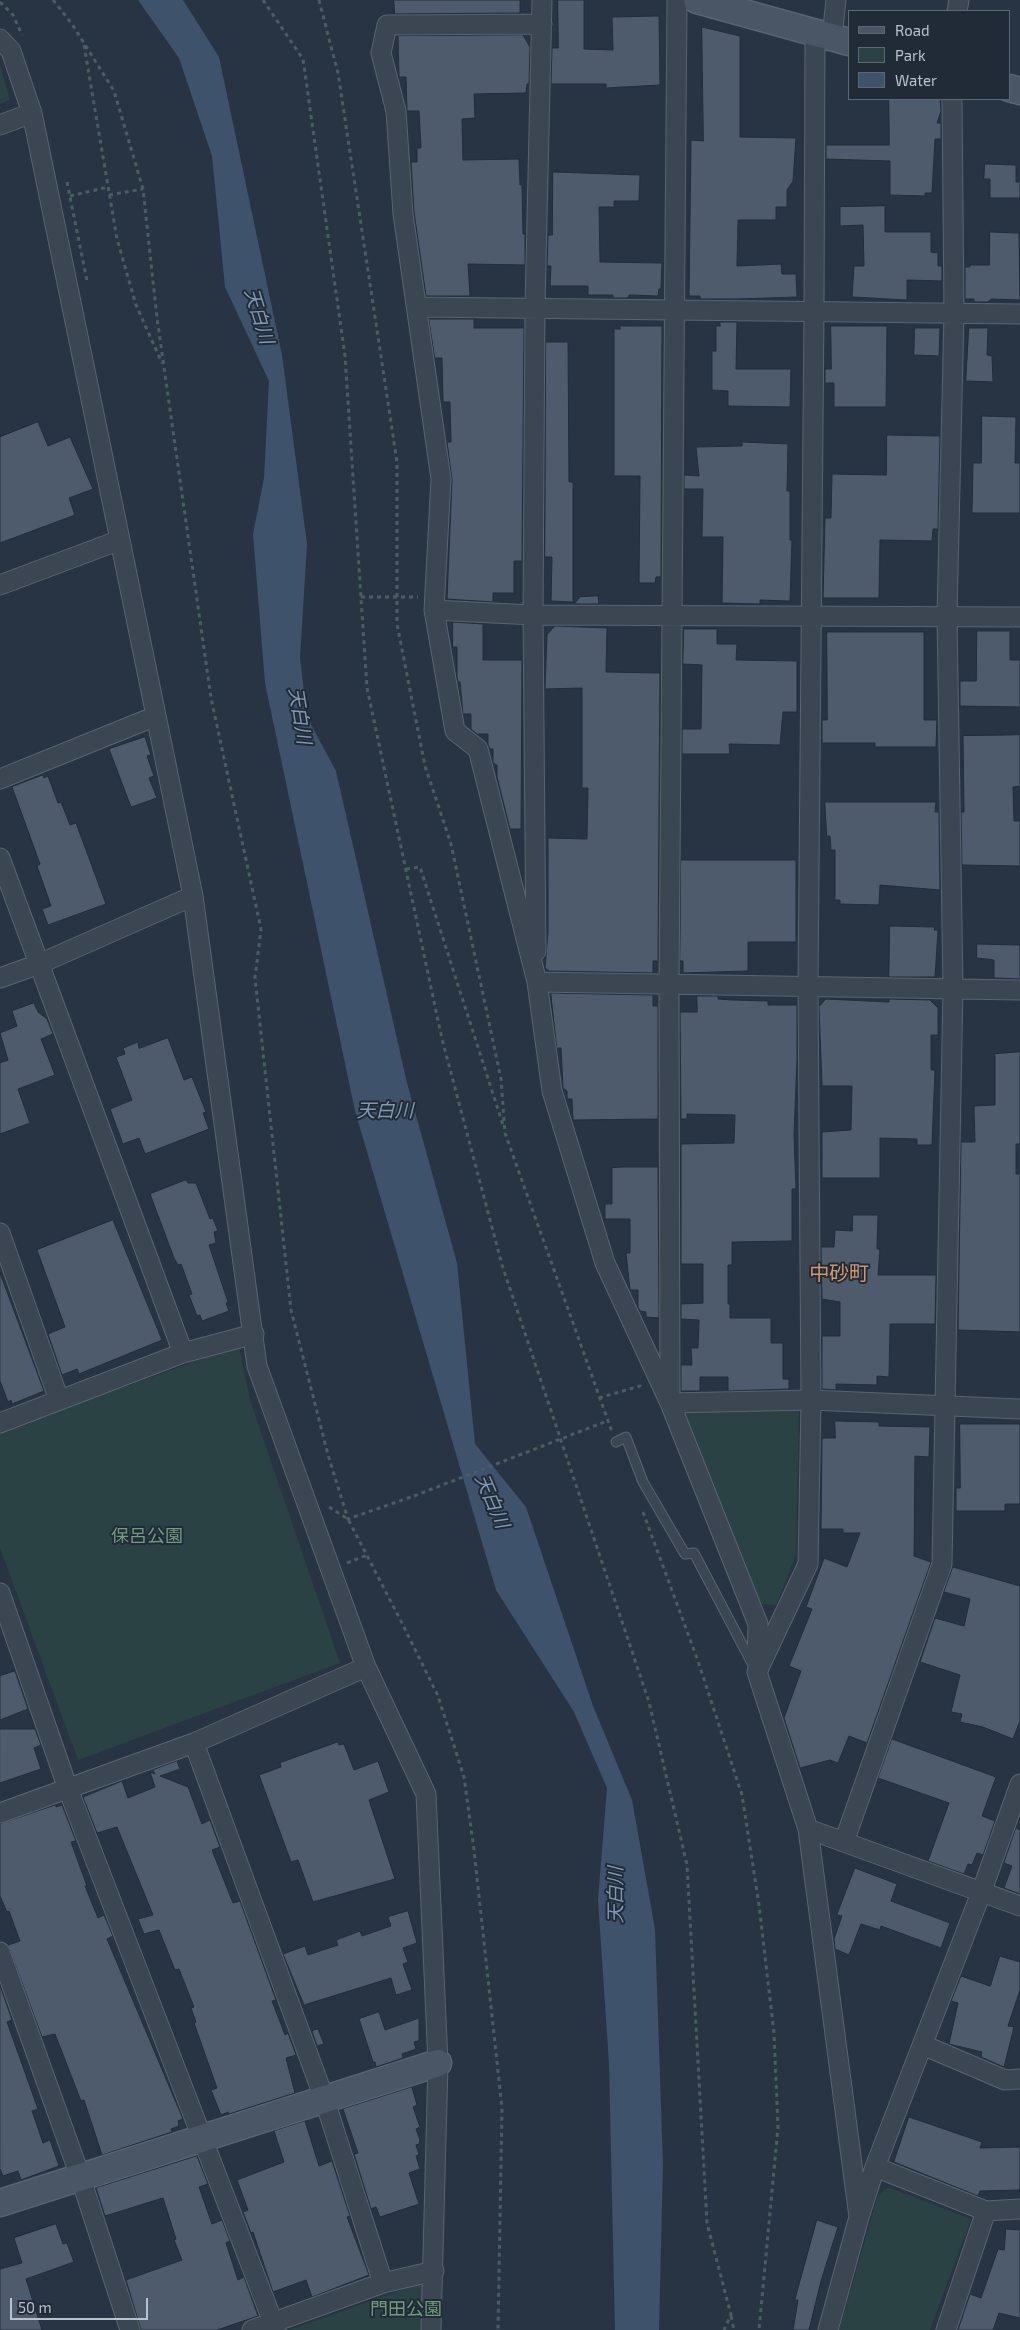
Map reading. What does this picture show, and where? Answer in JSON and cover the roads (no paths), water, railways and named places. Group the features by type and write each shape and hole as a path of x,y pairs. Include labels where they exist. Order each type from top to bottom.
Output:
{"street":[{"path":"536,982 533,616 535,307 542,0"},
{"path":"670,1403 668,984 677,0"},
{"path":"757,1672 808,1564 811,1400 808,986 814,312 836,0"},
{"path":"703,1 832,37"},
{"path":"542,24 387,25 381,53 396,111 403,214 441,479 434,610 454,731 478,749 536,982 552,1091 604,1263 670,1403 758,1624 757,1672 808,1829 859,2217"},
{"path":"0,39 11,51 32,114 193,896 254,1334 256,1366 366,1667 426,1794 438,2062 431,2330"},
{"path":"844,1842 942,1564 953,988 947,616 954,313 952,100"},
{"path":"0,126 32,114"},
{"path":"417,307 1020,314"},
{"path":"0,585 120,540"},
{"path":"434,610 533,616 1020,617"},
{"path":"0,779 156,716"},
{"path":"0,858 183,1353"},
{"path":"0,978 39,964 193,896"},
{"path":"536,982 1020,990"},
{"path":"0,1233 59,1400"},
{"path":"0,1423 183,1353 254,1334"},
{"path":"670,1403 811,1400 1020,1409"},
{"path":"0,1593 68,1789 274,2326"},
{"path":"0,1813 194,1743 366,1667"},
{"path":"194,1743 324,2098 383,2283"},
{"path":"828,2330 859,2217 875,2167 981,1894 1020,1784"},
{"path":"808,1829 981,1894 1020,1906"},
{"path":"0,1952 80,2176 130,2330"},
{"path":"923,2045 1005,2080 1020,2080"},
{"path":"0,2203 438,2062"},
{"path":"875,2167 986,2211 1020,2209"},
{"path":"946,2330 986,2211"},
{"path":"252,2330 274,2326 383,2283 434,2270"}],"lane":[{"path":"616,1442 626,1437 643,1482 685,1554 694,1553 757,1672"}],"water":[{"name":"天白川","path":"138,0 183,0 219,57 282,355 307,544 300,658 307,717 336,771 407,1083 457,1263 475,1444 526,1507 593,1706 632,1800 655,1929 663,2165 659,2330 615,2330 609,2063 598,1900 607,1788 574,1712 496,1590 355,1111 265,683 253,534 264,478 269,381 225,287 212,156 179,58"}],"district":[{"name":"中砂町","path":"839,1273"}],"park label":[{"name":"保呂公園","path":"147,1536"},
{"name":"門田公園","path":"406,2309"}]}
